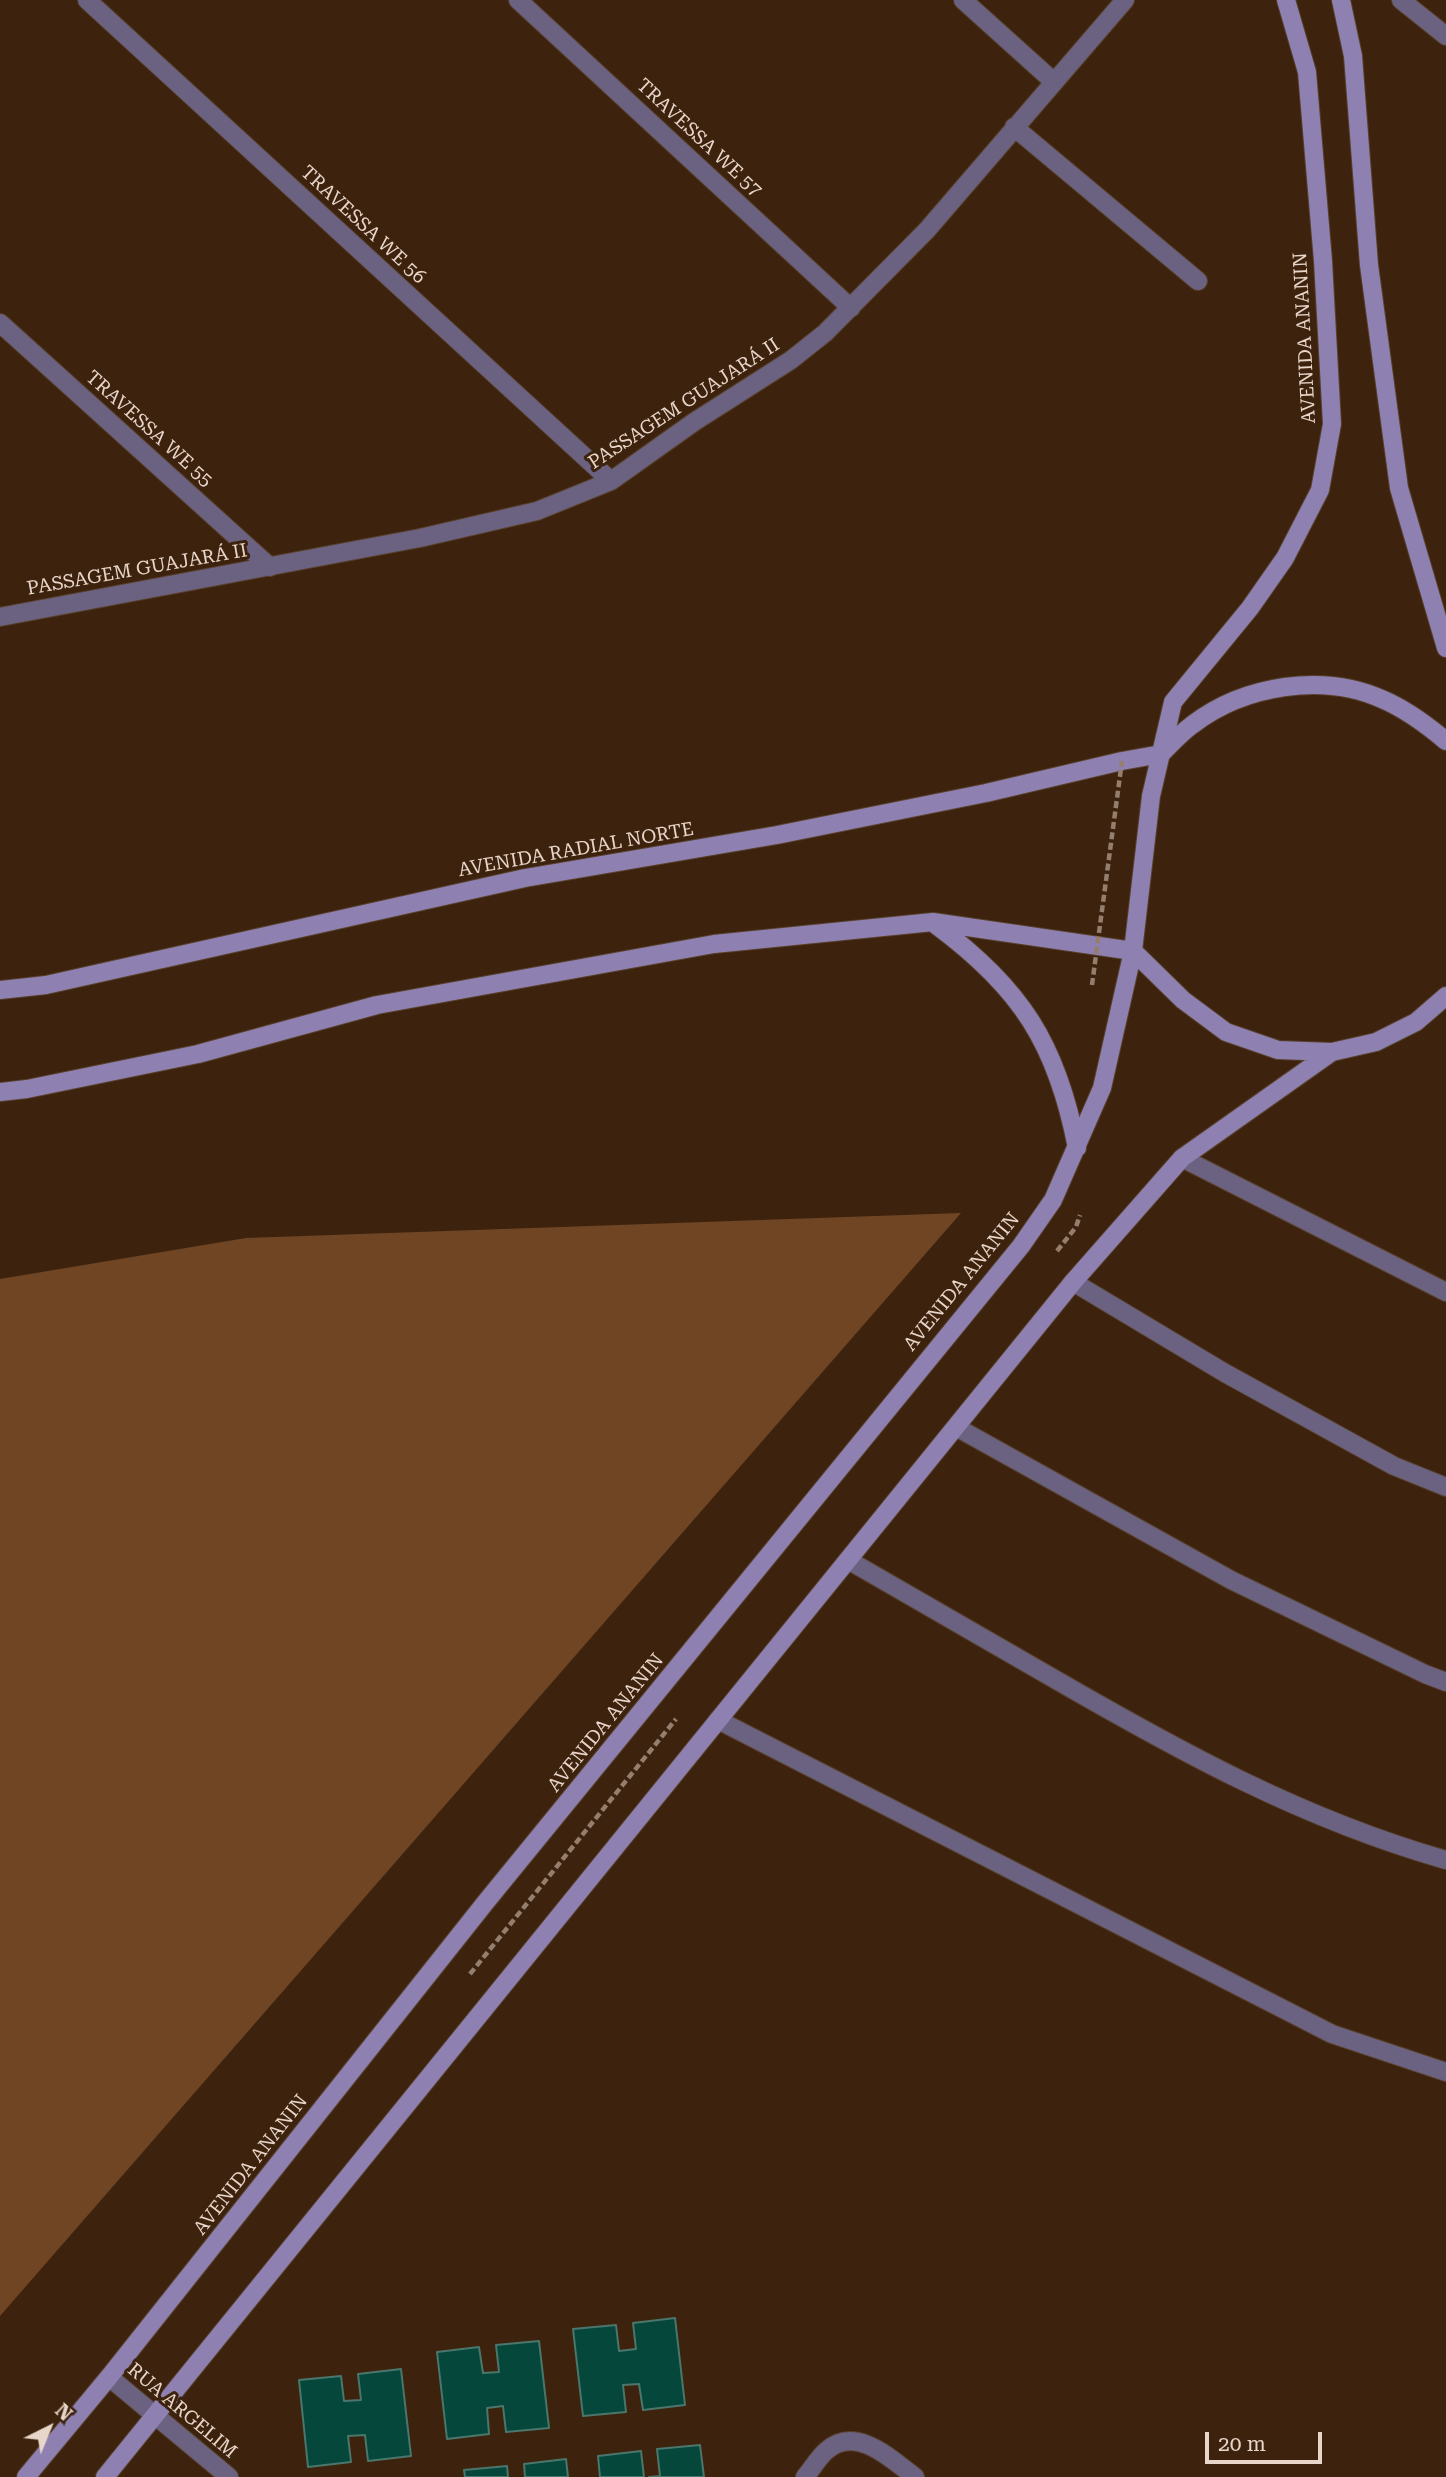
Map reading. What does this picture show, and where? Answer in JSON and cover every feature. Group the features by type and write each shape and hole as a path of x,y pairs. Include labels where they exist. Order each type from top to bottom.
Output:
{"main road":[{"name":"AVENIDA ANANIN","path":"26,2477 109,2377 485,1903 1021,1246 1053,1200 1102,1088 1133,951 1151,796 1173,702 1250,608 1285,558 1320,490 1332,424 1323,261 1307,72 1286,0"},
{"path":"1341,0 1353,56 1370,265 1399,488 1446,648"},
{"path":"1161,754 1192,724 1236,699 1284,686 1334,686 1382,699 1426,724 1446,741"},
{"name":"AVENIDA RADIAL NORTE","path":"0,990 46,985 525,878 661,856 986,793 1161,754"},
{"path":"933,922 971,950 1004,983 1031,1020 1052,1061 1068,1104 1077,1149"},
{"path":"0,1092 198,1054 391,1002 715,944 933,922 1133,951 1183,1000 1226,1032 1278,1050 1332,1052 1376,1042 1416,1022 1446,1014"},
{"path":"1416,1022 1446,996"},
{"path":"105,2477 1073,1282 1182,1158 1332,1052"}],"street":[{"name":"TRAVESSA WE 56","path":"87,0 611,481"},
{"name":"TRAVESSA WE 57","path":"518,0 851,308"},
{"path":"963,0 1054,82"},
{"name":"PASSAGEM GUAJARÁ II","path":"0,617 420,538 537,511 611,481 694,422 791,360 825,333 927,230 1125,0"},
{"path":"1401,0 1446,36"},
{"path":"1014,127 1198,281"},
{"name":"TRAVESSA WE 55","path":"0,323 271,567"},
{"path":"1182,1158 1446,1292"},
{"path":"1073,1282 1225,1374 1394,1466 1446,1487"},
{"path":"956,1427 1231,1580 1425,1675 1446,1682"},
{"path":"848,1560 1145,1732 1273,1797 1388,1843 1446,1860"},
{"path":"718,1720 1332,2034 1446,2072"},
{"name":"RUA ARGELIM","path":"109,2377 229,2477"},
{"path":"805,2477 827,2449 845,2440 873,2446 915,2477"}],"path":[{"path":"1092,985 1122,761"}],"shaded area":[{"path":"961,1213 0,2316 0,1279 246,1238"}],"building":[{"path":"675,2318 685,2405 643,2410 639,2384 623,2385 626,2412 583,2416 573,2329 616,2325 619,2351 636,2349 633,2323"},
{"path":"539,2341 549,2428 506,2432 503,2406 487,2408 489,2434 447,2439 437,2352 479,2347 483,2373 499,2372 496,2345"},
{"path":"401,2369 411,2456 368,2461 365,2435 348,2436 351,2462 308,2467 299,2380 341,2376 344,2401 361,2400 358,2374"},
{"path":"700,2445 704,2477 649,2477 660,2476 657,2449"},
{"path":"641,2451 644,2477 600,2477 598,2456"},
{"path":"566,2459 568,2477 525,2477 524,2464"},
{"path":"507,2466 508,2477 465,2477 464,2470"}]}
